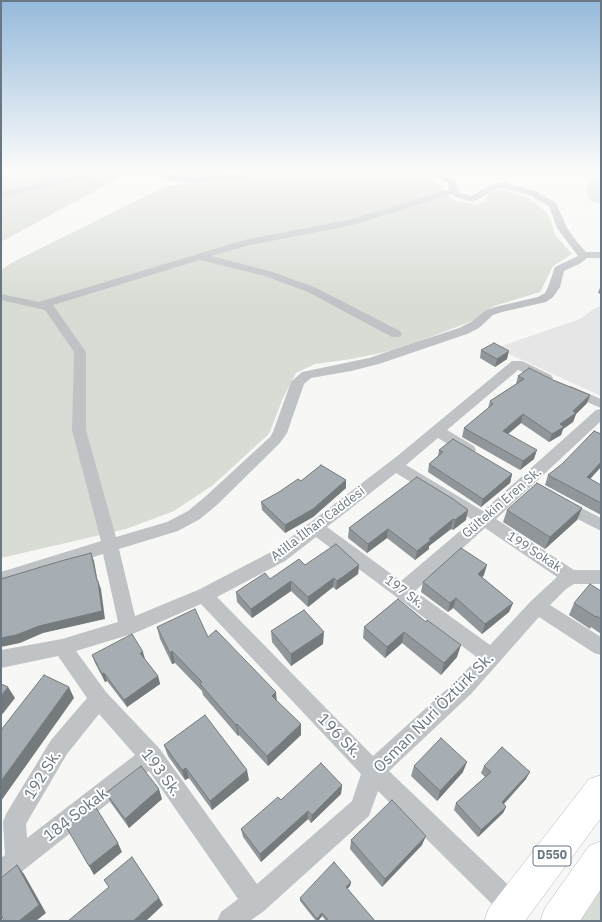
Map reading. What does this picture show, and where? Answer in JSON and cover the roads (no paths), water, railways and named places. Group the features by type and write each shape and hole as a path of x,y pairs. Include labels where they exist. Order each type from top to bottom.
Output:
{"highway":[{"name":"D550","path":"507,914 533,882 601,791"},
{"path":"558,921 601,858"}],"street":[{"path":"40,305 248,242 350,223 379,214"},
{"path":"557,214 562,228 583,255 601,255"},
{"path":"1,579 110,544 172,527 194,515 212,500 275,440 280,433 298,382 307,375 351,367 389,356 463,331 475,325 489,313 499,309 542,300 549,295 554,287 559,269 581,259 583,255"},
{"path":"201,257 269,274 312,290 396,334"},
{"path":"1,297 49,307 80,352 79,430 110,544 128,627"},
{"name":"Atilla İlhan Caddesi","path":"1,659 62,647 128,627 204,594 279,556 437,431 517,364 601,404"},
{"name":"Gültekin Eren Sk.","path":"402,591 484,519 532,487 601,414"},
{"path":"437,431 485,459"},
{"name":"199 Sokak","path":"394,465 484,519 571,577"},
{"path":"512,475 532,487"},
{"path":"553,498 601,525"},
{"name":"197 Sk.","path":"316,528 491,657"},
{"path":"571,577 601,577"},
{"name":"Osman Nuri Öztürk Sk.","path":"230,921 255,902 361,808 373,770 464,687 537,606 560,584 571,577"},
{"name":"196 Sk.","path":"204,594 373,770 507,914"},
{"path":"537,606 601,647"},
{"name":"193 Sk.","path":"62,647 99,699 151,756 255,902"},
{"name":"192 Sk.","path":"9,867 14,822 59,747 99,699"},
{"name":"184 Sokak","path":"9,867 151,756"}]}
